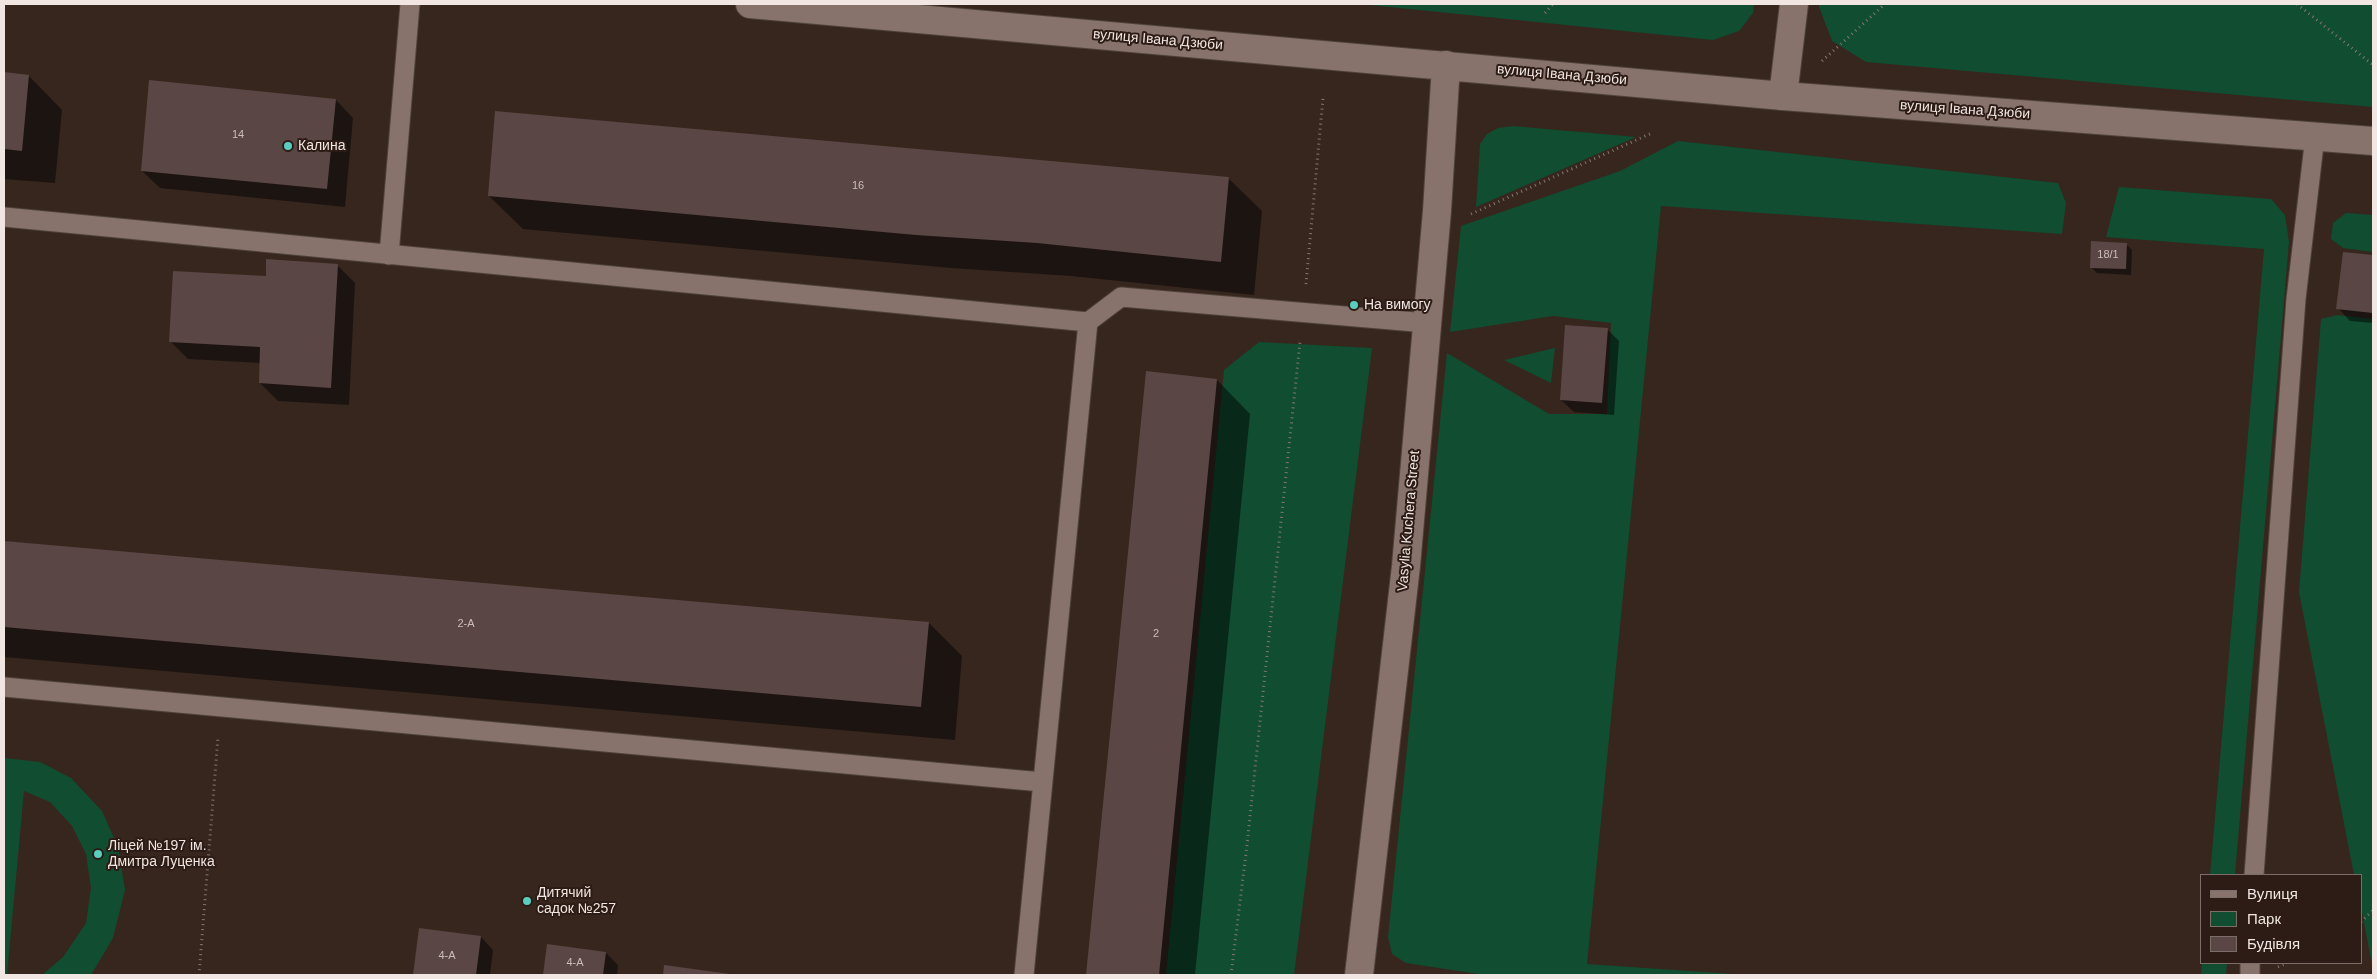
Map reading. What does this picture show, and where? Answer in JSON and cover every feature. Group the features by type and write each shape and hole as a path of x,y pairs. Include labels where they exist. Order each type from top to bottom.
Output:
{"main road":[{"name":"вулиця Івана Дзюби","path":"750,4 1783,96 2373,141"},
{"path":"1783,96 1794,4"},
{"name":"Vasylia Kuchera Street","path":"1363,974 1406,566 1427,323 1446,65"}],"lane":[{"path":"389,255 410,4"},
{"path":"2254,874 2296,300 2315,136"},
{"path":"4,217 1088,322 1121,297 1427,323"},
{"path":"1024,975 1088,322"},
{"path":"4,687 1042,782"}],"path":[{"path":"1545,14 1553,4"},
{"path":"1783,96 1885,4"},
{"path":"2297,4 2373,65"},
{"path":"1231,975 1248,835 1303,312 1323,98"},
{"path":"1468,216 1652,133"},
{"path":"199,975 221,707"},
{"path":"2362,921 2373,910"}],"green space":[{"path":"1360,4 1754,4 1753,13 1739,31 1713,40"},
{"path":"1818,4 2373,4 2373,107 1866,62 1832,41"},
{"path":"1513,126 1636,137 1476,207 1480,144 1487,134 1498,128"},
{"path":"1678,141 2058,183 2066,203 2062,234 1661,206 1587,964 1748,975 1485,975 1406,963 1392,954 1388,937 1447,353 1549,414 1607,414 1611,323 1553,316 1450,332 1461,226 1620,171"},
{"path":"2119,187 2271,199 2285,215 2289,242 2235,874 2210,874 2264,249 2106,237"},
{"path":"2346,213 2373,215 2373,252 2343,248 2331,239 2333,223"},
{"path":"2337,315 2373,319 2373,970 2362,912 2362,874 2354,874 2299,592 2321,319"},
{"path":"1259,342 1372,348 1294,975 1166,975 1224,370"},
{"path":"1555,348 1551,383 1504,360"},
{"path":"4,758 40,762 71,778 102,811 118,847 125,890 113,938 91,975 42,975 63,957 86,923 91,888 86,854 72,826 50,802 24,791 7,975 4,975"},
{"path":"2202,964 2227,964 2226,975 2201,975"}],"building":[{"path":"4,72 29,75 22,151 4,149"},
{"path":"149,80 336,99 327,189 141,171"},
{"path":"495,111 1229,177 1221,262 1037,243 916,235 488,196"},
{"path":"2091,241 2127,243 2126,269 2090,268"},
{"path":"2343,252 2373,255 2373,313 2336,309"},
{"path":"266,259 338,264 331,388 259,383 260,347 169,342 173,271 266,276"},
{"path":"1565,325 1608,328 1602,403 1560,400"},
{"path":"1146,371 1217,379 1159,975 1086,975"},
{"path":"4,541 929,622 921,707 4,627"},
{"path":"419,928 481,936 476,975 413,975"},
{"path":"547,944 606,952 603,975 543,975"},
{"path":"664,965 730,974 730,975 663,975"}],"place":[{"name":"Калина","path":"288,146"},
{"name":"На вимогу","path":"1354,305"},
{"name":"Ліцей №197 ім. Дмитра Луценка","path":"98,854"},
{"name":"Дитячий садок №257","path":"527,901"}]}
